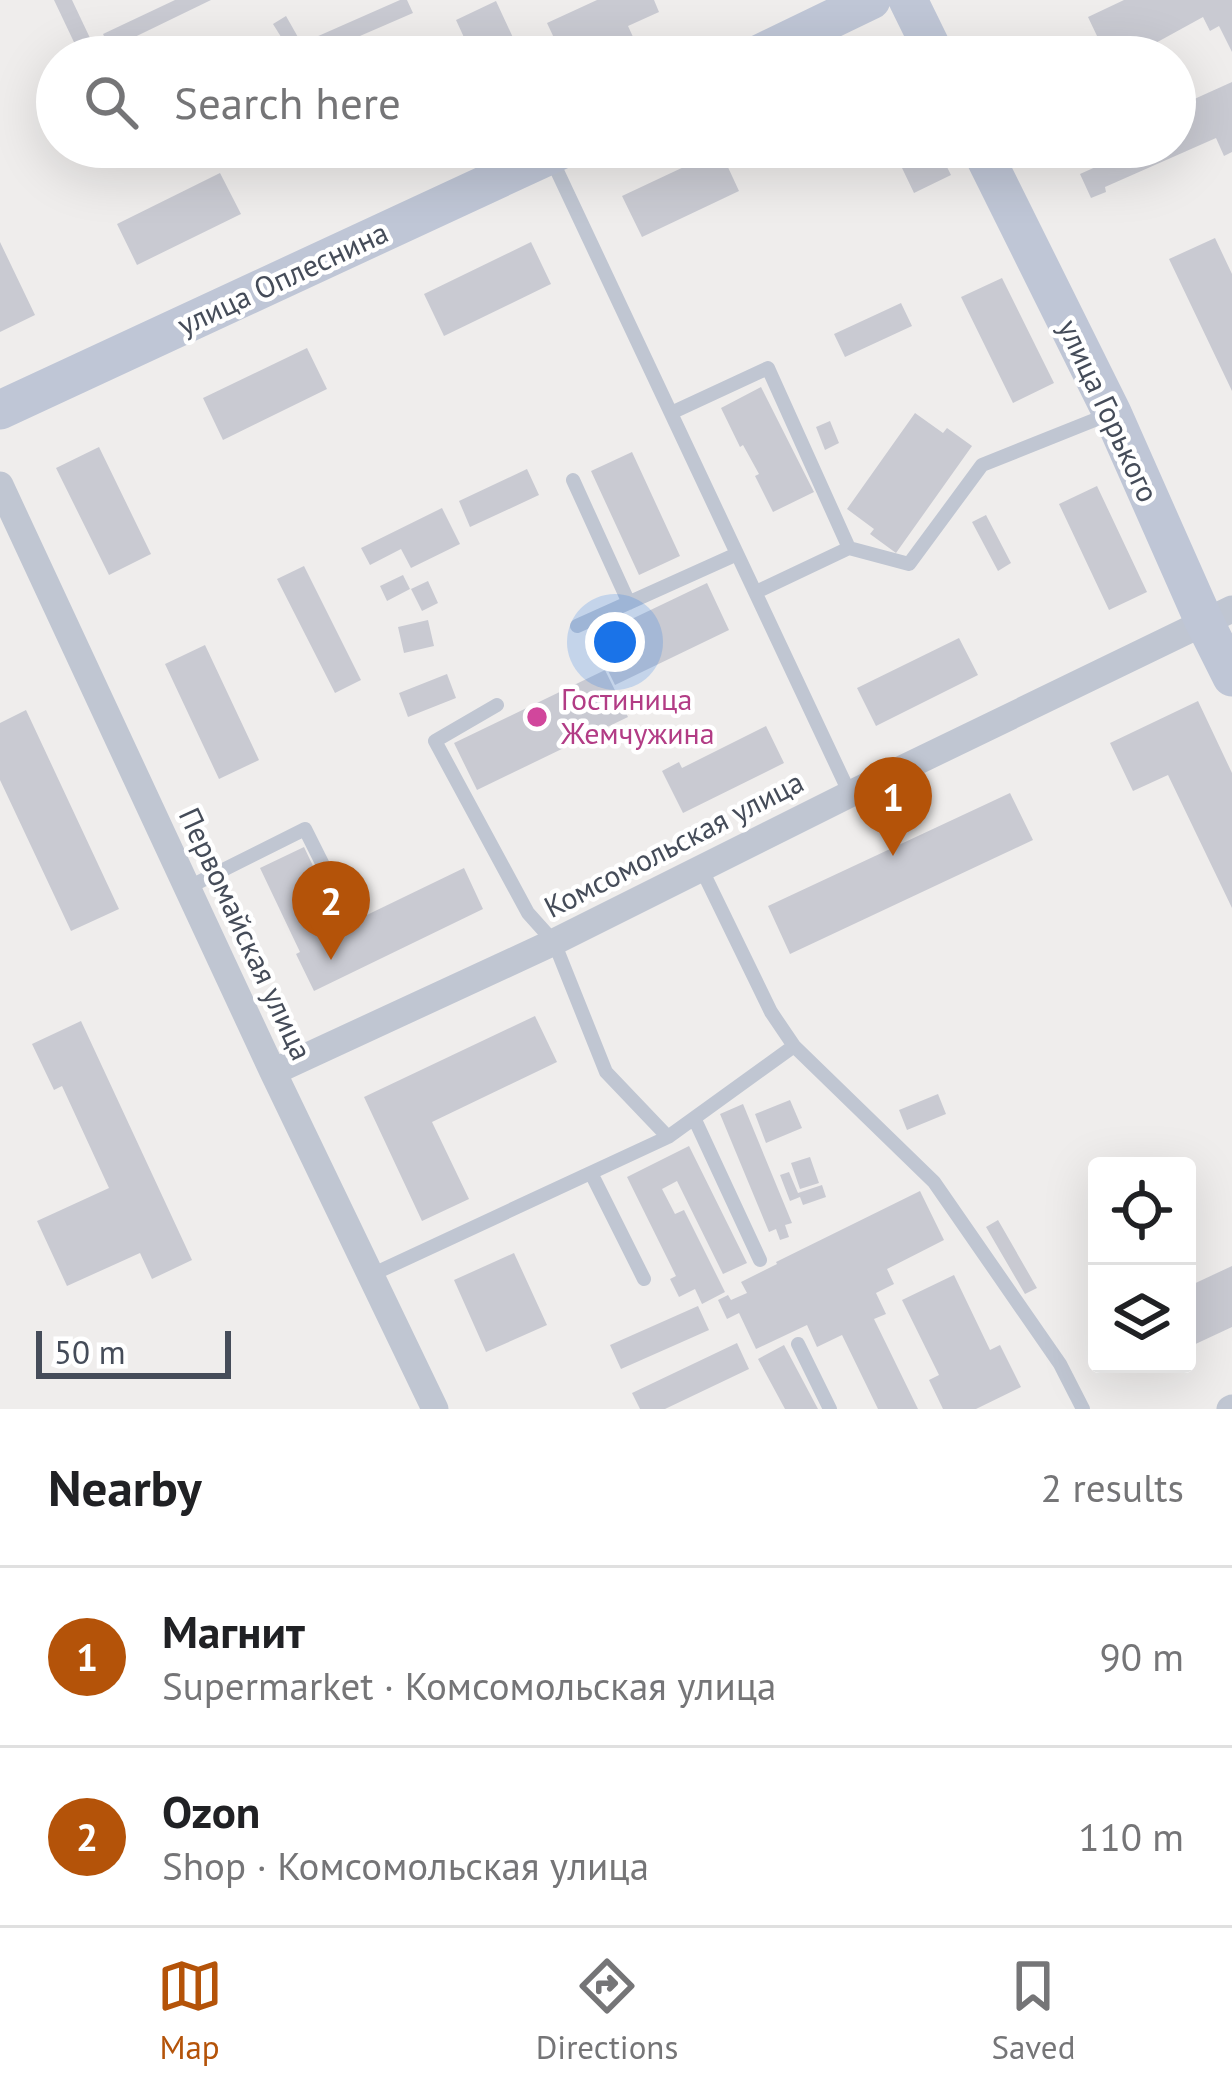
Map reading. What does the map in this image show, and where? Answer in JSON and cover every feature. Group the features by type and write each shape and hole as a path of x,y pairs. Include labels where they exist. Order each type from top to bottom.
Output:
{"main road":[{"path":"796,36 871,0"},
{"path":"908,0 926,36"},
{"name":"улица Оплеснина","path":"0,410 521,168"},
{"name":"улица Горького","path":"990,168 1218,615 1232,677"}],"street":[{"name":"Первомайская улица","path":"0,484 435,1409"},
{"name":"Комсомольская улица","path":"273,1072 554,942 1218,615"}],"lane":[{"path":"565,168 671,413 850,794"},
{"path":"671,413 768,368 849,548"},
{"path":"756,592 849,548 909,564 982,465 1112,413"},
{"path":"573,480 628,603"},
{"path":"577,626 737,554"},
{"path":"497,705 435,741 528,913 554,942 606,1072 668,1137"},
{"path":"188,888 305,830 344,907"},
{"path":"701,868 771,1012 794,1046 934,1182 1060,1364 1083,1409"},
{"path":"370,1275 668,1137 794,1046"},
{"path":"694,1120 760,1260"},
{"path":"592,1173 644,1280"},
{"path":"798,1344 830,1409"}],"building":[{"path":"54,0 72,0 89,36 71,36"},
{"path":"175,0 211,0 137,36 103,34"},
{"path":"400,0 407,0 413,13 360,36 318,36"},
{"path":"597,0 654,0 659,12 628,26 633,36 553,36 547,23"},
{"path":"1124,0 1232,0 1232,52 1219,26 1210,31 1203,17 1168,36 1097,36 1088,17"},
{"path":"496,1 512,36 463,36 456,20"},
{"path":"286,16 297,36 280,36 273,24"},
{"path":"1232,82 1232,152 1224,156 1216,138 1196,147 1196,98"},
{"path":"682,168 728,168 739,191 642,237 622,196"},
{"path":"902,168 948,168 951,175 914,193"},
{"path":"1093,168 1148,168 1091,198 1080,174"},
{"path":"220,173 241,214 137,265 117,224"},
{"path":"1215,238 1232,274 1232,391 1169,259"},
{"path":"0,242 35,315 0,332"},
{"path":"531,242 551,284 444,336 424,294"},
{"path":"1002,278 1054,383 1013,403 961,297"},
{"path":"901,303 912,326 845,357 834,334"},
{"path":"307,348 327,389 223,440 203,398"},
{"path":"761,387 814,492 773,512 755,476 759,474 721,408"},
{"path":"915,413 972,446 896,553 847,509"},
{"path":"830,421 839,443 825,450 816,427"},
{"path":"99,447 151,554 109,575 56,468"},
{"path":"632,452 680,556 639,575 591,471"},
{"path":"527,469 539,495 470,527 459,501"},
{"path":"1097,486 1147,592 1109,610 1059,504"},
{"path":"442,508 460,544 411,568 401,549 370,565 361,548"},
{"path":"986,515 1011,563 998,571 972,522"},
{"path":"304,566 361,680 335,693 277,579"},
{"path":"403,575 410,589 387,601 380,586"},
{"path":"428,581 438,603 422,611 411,589"},
{"path":"707,583 729,630 615,685 592,638"},
{"path":"428,620 434,646 404,653 398,627"},
{"path":"959,638 978,675 876,726 857,688"},
{"path":"205,645 259,760 219,779 165,664"},
{"path":"605,670 628,717 477,790 454,743"},
{"path":"447,674 456,698 408,717 399,693"},
{"path":"1198,701 1232,773 1232,908 1168,775 1133,791 1110,743"},
{"path":"26,710 119,909 71,931 0,780 0,723"},
{"path":"766,726 784,763 683,813 662,771 679,762 682,768"},
{"path":"1010,793 1033,840 790,954 768,906"},
{"path":"304,847 342,927 464,868 483,909 314,991 260,868"},
{"path":"535,1016 557,1062 432,1122 469,1199 422,1221 364,1097"},
{"path":"81,1021 192,1260 152,1279 140,1253 67,1286 37,1221 109,1188 62,1086 54,1090 32,1044"},
{"path":"938,1094 946,1114 907,1130 899,1110"},
{"path":"790,1100 802,1128 766,1143 755,1114"},
{"path":"743,1104 792,1223 785,1225 789,1237 780,1240 776,1229 769,1232 720,1114"},
{"path":"689,1146 747,1263 723,1274 677,1181 662,1189 675,1214 684,1210 725,1292 702,1304 695,1289 679,1297 670,1279 676,1276 627,1177"},
{"path":"810,1157 819,1183 800,1189 791,1163"},
{"path":"789,1172 798,1193 822,1185 826,1197 803,1205 800,1197 790,1201 780,1175"},
{"path":"920,1191 944,1240 887,1269 894,1284 876,1293 886,1314 874,1319 918,1409 878,1409 842,1335 817,1347 807,1325 756,1349 739,1313 727,1319 718,1300 747,1293 741,1282"},
{"path":"998,1220 1037,1288 1025,1294 986,1227"},
{"path":"514,1253 547,1325 486,1352 454,1280"},
{"path":"1232,1266 1232,1327 1196,1344 1196,1283"},
{"path":"954,1275 990,1350 1000,1345 1021,1387 976,1409 943,1409 929,1380 939,1375 902,1300"},
{"path":"698,1306 709,1330 621,1369 610,1345"},
{"path":"737,1343 749,1369 665,1409 640,1409 632,1393"},
{"path":"784,1345 818,1409 785,1409 758,1359"}],"place":[{"name":"Гостиница Жемчужина","path":"537,717"},
{"name":"Магнит","path":"893,856"},
{"name":"Ozon","path":"331,960"}]}
